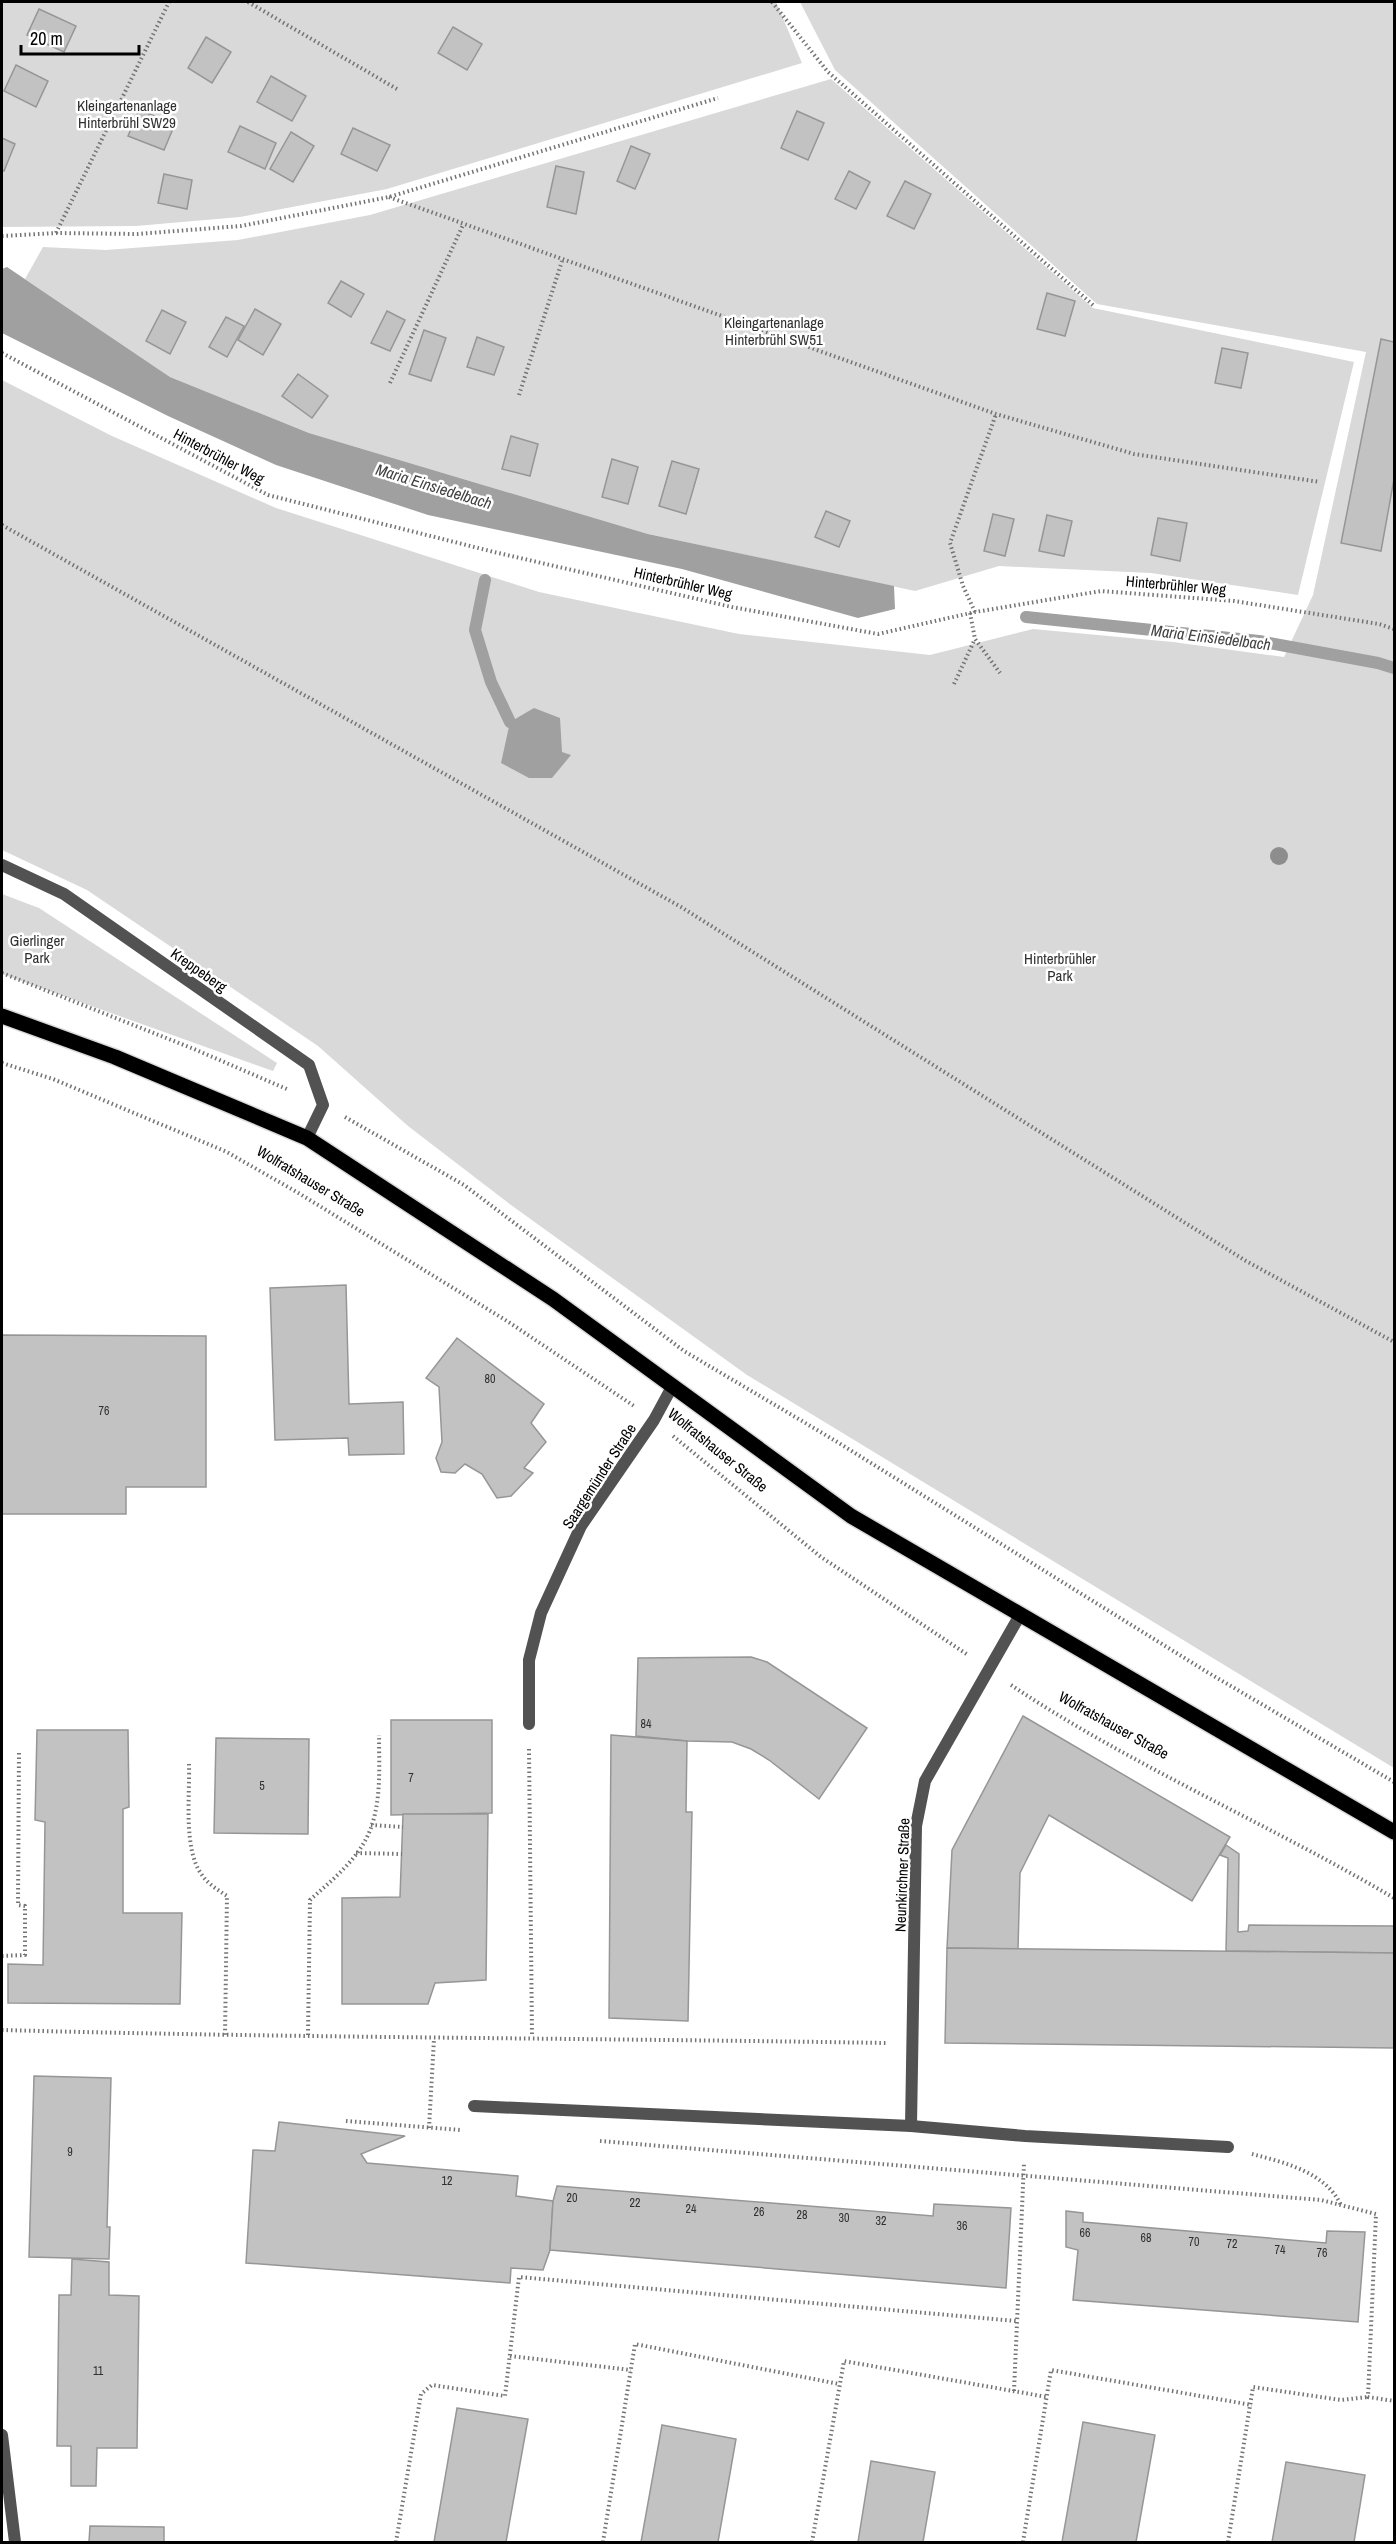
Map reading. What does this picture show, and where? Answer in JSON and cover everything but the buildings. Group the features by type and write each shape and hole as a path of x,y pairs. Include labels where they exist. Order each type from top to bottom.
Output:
{"main road":[{"name":"Wolfratshauser Straße","path":"2,1016 115,1058 307,1138 553,1299 851,1516 1223,1730 1395,1832"}],"street":[{"name":"Kreppeberg","path":"2,865 64,894 309,1065 323,1105"},
{"path":"307,1138 323,1105"},
{"name":"Saargemünder Straße","path":"529,1724 529,1660 541,1613 581,1526 654,1420 673,1385"},
{"name":"Neunkirchner Straße","path":"911,2126 916,1826 925,1781 1020,1615"},
{"path":"474,2106 911,2126 1025,2136 1228,2147"},
{"path":"2,2435 15,2542"}],"path":[{"path":"56,233 169,2"},
{"path":"248,2 397,89"},
{"path":"772,2 828,72 1093,305"},
{"path":"2,236 56,233 136,234 242,226 389,197 718,98"},
{"path":"389,197 562,261 996,414 1134,454 1320,482"},
{"path":"390,383 463,225"},
{"path":"519,395 562,261"},
{"name":"Hinterbrühler Weg","path":"2,353 268,495 494,552 710,602 878,634 973,613 1101,591 1234,602 1379,624 1395,629"},
{"path":"954,684 975,639 973,613 950,543 996,414"},
{"path":"2,525 681,907 1246,1261 1395,1342"},
{"path":"975,639 1000,673"},
{"path":"2,973 194,1049 323,1105 464,1185 684,1352 834,1440 1207,1672 1395,1782"},
{"name":"Wolfratshauser Straße","path":"2,1063 53,1079 228,1152 300,1194 507,1321 654,1420 821,1557 1032,1699 1130,1755 1322,1856 1395,1898"},
{"path":"529,1724 532,2037"},
{"path":"308,2036 310,1900 337,1875 368,1835 378,1799 380,1735"},
{"path":"2,1956 25,1956 25,1905 18,1905 19,1751"},
{"path":"189,1764 190,1846 194,1862 202,1876 227,1896 225,2036"},
{"path":"370,1825 403,1827"},
{"path":"355,1853 402,1854"},
{"path":"2,2030 225,2036 532,2037 914,2044"},
{"path":"429,2128 434,2038"},
{"path":"346,2121 463,2131"},
{"path":"1014,2391 1025,2136"},
{"path":"590,2140 1321,2200 1376,2214 1368,2397"},
{"path":"1228,2147 1282,2162 1318,2178 1334,2191 1341,2206"},
{"path":"396,2542 421,2394 432,2385 505,2396 519,2277 1016,2321"},
{"path":"603,2542 635,2344 839,2384"},
{"path":"510,2356 631,2370"},
{"path":"812,2542 844,2361 1047,2397"},
{"path":"1023,2542 1051,2370 1251,2405"},
{"path":"1228,2542 1253,2387 1341,2400 1368,2397 1395,2401"}],"green space":[{"name":"Kleingartenanlage Hinterbrühl SW29","path":"2,2 776,2 802,63 387,189 240,217 136,226 2,227"},
{"name":"Hinterbrühler Park","path":"800,2 1394,2 1394,1768 747,1375 511,1205 408,1126 318,1046 87,890 2,850 2,380 112,436 276,508 539,592 739,634 930,655 1033,629 1173,642 1284,657 1313,595 1366,352 1097,304 835,70"},
{"name":"Kleingartenanlage Hinterbrühl SW51","path":"831,79 1093,308 1354,362 1298,595 1151,573 999,566 915,591 648,534 309,433 170,377 25,279 43,247 106,250 238,240 370,215"},
{"name":"Gierlinger Park","path":"2,894 39,908 277,1063 273,1071 2,974"}],"water":[{"path":"7,267 170,377 309,433 648,534 894,586 895,609 858,618 682,569 428,515 276,465 168,416 2,333 2,269"},
{"path":"534,708 560,718 562,752 571,755 552,778 529,778 501,763 510,722"}],"waterway":[{"path":"485,580 475,630 491,682 510,722"},
{"name":"Maria Einsiedelbach","path":"1026,617 1259,641 1394,668"}]}
